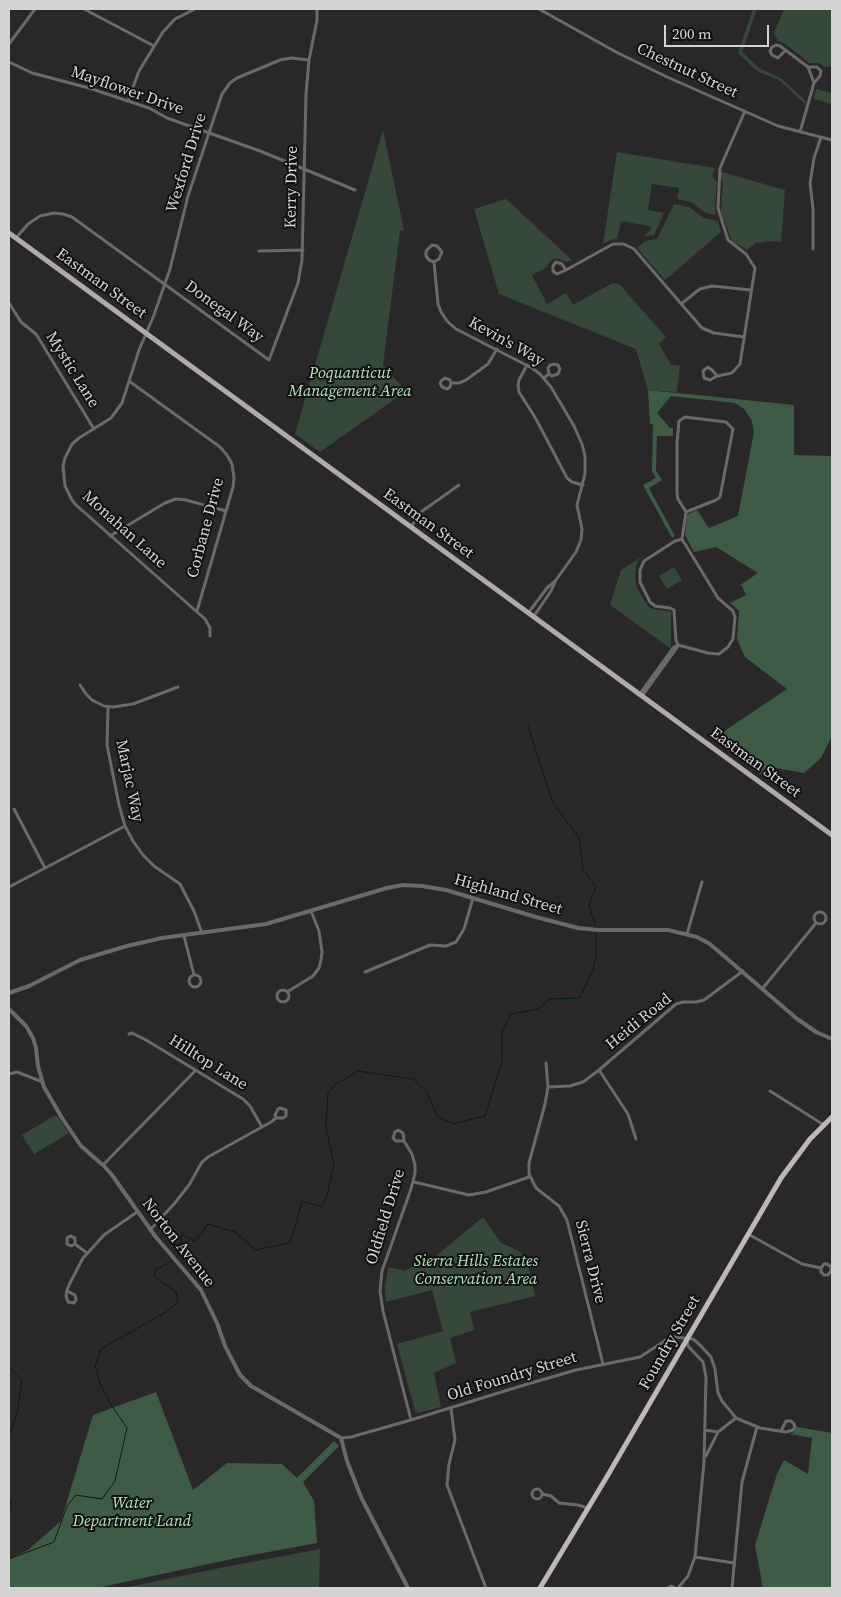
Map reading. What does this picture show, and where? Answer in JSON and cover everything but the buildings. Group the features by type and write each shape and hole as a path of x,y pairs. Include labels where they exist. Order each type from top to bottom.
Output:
{"highway":[{"name":"Foundry Street","path":"540,1588 589,1508 785,1172 810,1140 832,1117"}],"main road":[{"name":"Eastman Street","path":"9,233 832,835"}],"street":[{"path":"9,44 35,9"},
{"path":"84,9 154,46"},
{"path":"128,101 139,71 163,32 171,23 195,9"},
{"name":"Kerry Drive","path":"269,360 298,283 303,250 306,94 317,9"},
{"name":"Chestnut Street","path":"539,9 616,52 778,126 832,140"},
{"path":"786,50 778,58 772,55 770,51 776,45 786,50 808,66 814,83"},
{"name":"Wexford Drive","path":"146,333 165,284 176,248 188,196 222,94 233,81 245,74 283,59 309,60"},
{"name":"Mayflower Drive","path":"9,62 32,73 89,88 128,101 170,119 260,151 355,190"},
{"path":"800,132 814,83 820,76 817,66 808,66"},
{"path":"717,376 708,368 703,371 704,378 710,380 717,376 732,373 740,364 755,268 746,254 728,240 718,208 720,168 745,111"},
{"path":"813,249 813,209 810,183 812,167 821,138"},
{"name":"Donegal Way","path":"16,238 28,224 40,216 54,213 68,215 269,360"},
{"path":"566,270 614,244 624,244 634,249 702,328 714,333 744,337"},
{"name":"Kevin's Way","path":"432,245 439,247 442,252 441,257 434,262 429,260 425,254 427,248 432,245"},
{"path":"259,251 303,250"},
{"name":"Kevin's Way","path":"434,262 438,304 444,317 456,329 527,365 544,378 574,426 582,444 586,468 577,505 582,529 580,544 556,580 547,588 531,614"},
{"path":"681,304 700,289 712,286 751,290"},
{"name":"Mystic Lane","path":"9,303 21,322 36,334 94,429"},
{"name":"Monahan Lane","path":"146,333 119,408 111,418 80,438 68,450 63,466 63,479 72,500 110,536 197,611 209,625 210,636"},
{"path":"451,383 463,382 481,370 488,364 496,350"},
{"path":"527,365 519,380 519,392 567,478 572,482 583,485"},
{"path":"544,378 549,374"},
{"name":"Corbane Drive","path":"129,381 220,447 227,455 233,469 234,482 197,611"},
{"path":"641,696 674,647 678,645 719,654 728,646 732,639 735,617 733,611 718,598 682,539 686,512 678,499 677,493 679,421 685,417 726,422 733,429 720,497 686,512"},
{"path":"411,526 421,512 459,484"},
{"path":"110,536 165,503 176,499 186,500 226,512"},
{"path":"678,645 674,610 655,606 650,602 640,582 640,570 644,561 675,541 682,539"},
{"path":"80,685 89,697 100,704 118,707 178,688"},
{"name":"Marjac Way","path":"108,706 107,745 125,826 138,850 154,866 177,881 186,894 199,922 202,934"},
{"path":"14,809 45,868"},
{"path":"9,887 125,826"},
{"path":"687,934 702,882"},
{"name":"Highland Street","path":"9,993 29,986 80,960 147,941 266,924 387,888 404,885 436,887 536,918 578,928 598,930 668,930 697,937 710,944 744,971 796,1018 816,1032 832,1039"},
{"path":"365,972 430,946 446,946 456,942 464,929 473,898"},
{"path":"287,992 313,976 319,968 322,952 319,931 311,911"},
{"path":"763,988 816,923"},
{"path":"184,936 194,975"},
{"name":"Heidi Road","path":"548,1087 575,1085 587,1079 676,1004 704,1000 744,971"},
{"name":"Norton Avenue","path":"9,1009 26,1026 33,1038 43,1082 47,1093 62,1118 85,1150 112,1175 150,1230 201,1290 232,1362 244,1380 301,1416 341,1438"},
{"name":"Hilltop Lane","path":"129,1034 132,1033 146,1040 243,1099 250,1106 262,1127"},
{"path":"414,1182 469,1195 486,1192 529,1177 529,1163 548,1087 546,1063"},
{"path":"103,1165 196,1070"},
{"path":"599,1070 628,1114 636,1139"},
{"path":"9,1074 17,1072 43,1082"},
{"path":"770,1091 824,1125"},
{"path":"150,1230 189,1185 202,1162 276,1118"},
{"name":"Oldfield Drive","path":"404,1141 414,1158 414,1182 382,1271 380,1286 383,1310 411,1420"},
{"name":"Sierra Drive","path":"529,1177 539,1191 554,1202 565,1215 603,1364"},
{"path":"67,1291 87,1253 104,1235 137,1212"},
{"path":"748,1234 802,1264 820,1268"},
{"path":"75,1244 87,1253"},
{"name":"Old Foundry Street","path":"341,1438 351,1437 411,1420 539,1380 643,1356 672,1337 686,1339"},
{"path":"668,1588 670,1586 676,1588 690,1574 695,1557 704,1462 706,1377 703,1362 688,1346 686,1339 693,1339 711,1357 715,1369 718,1393 736,1418 757,1427 781,1431 792,1432 795,1427 794,1424 786,1421 781,1431"},
{"path":"694,1351 700,1345"},
{"path":"451,1408 455,1443 449,1464 447,1485 486,1588"},
{"path":"704,1462 718,1432 736,1418"},
{"path":"732,1588 742,1479 757,1427"},
{"path":"705,1430 718,1432"},
{"path":"341,1438 347,1461 361,1497 408,1588"},
{"path":"542,1494 550,1496 559,1503 589,1508"},
{"path":"695,1557 734,1563"}],"green space":[{"path":"753,9 757,9 742,52 759,68 781,78 806,101 805,104 779,80 757,71 738,53"},
{"path":"784,9 832,9 832,66 825,67 818,63 809,63 784,43 778,41 774,33"},
{"path":"816,89 832,93 832,104 814,99"},
{"name":"Poquanticut Management Area","path":"383,130 404,230 400,231 383,365 406,391 320,452 295,434"},
{"path":"617,152 715,168 712,176 717,182 716,215 706,213 691,202 677,199 679,188 652,184 648,210 664,213 654,235 643,236 652,229 649,226 621,221 617,239 603,244"},
{"path":"722,172 785,190 781,242 756,243 747,250 732,241 721,212 723,182 720,176"},
{"path":"506,199 572,260 567,262 553,259 547,267 532,275 547,304 566,293 573,305 613,283 619,284 666,337 659,344 671,365 680,366 677,392 648,390 636,349 499,294 474,209"},
{"path":"674,204 689,207 704,218 718,221 721,232 665,280 637,248 645,241 657,239"},
{"path":"648,390 794,405 794,455 832,456 832,736 821,758 804,773 776,768 764,777 723,746 723,732 787,689 745,657 737,639 739,611 730,603 746,595 742,586 739,586 758,573 716,547 694,552 685,535 687,515 697,510 709,528 738,516 754,432 752,421 744,409 735,403 671,396 657,413 670,428 673,428 673,436 657,436 656,471 662,480 649,488 675,536 672,538 643,485 656,478 652,471 653,424 650,424"},
{"path":"642,557 636,567 635,578 637,588 650,608 671,611 671,649 610,605 621,570"},
{"path":"674,567 682,580 667,589 659,576"},
{"path":"57,1116 69,1133 34,1154 22,1135"},
{"name":"Sierra Hills Estates Conservation Area","path":"483,1217 501,1243 519,1251 527,1260 535,1296 470,1312 474,1330 450,1338 456,1363 434,1373 441,1407 417,1413 397,1344 443,1331 432,1290 386,1302 385,1286 388,1269 389,1267 404,1271 435,1257"},
{"name":"Water Department Land","path":"156,1392 193,1490 227,1463 282,1464 297,1478 334,1441 339,1446 303,1482 314,1501 317,1543 236,1558 97,1588 9,1588 9,1559 28,1550 61,1521 93,1415"},
{"path":"797,1427 832,1433 832,1588 763,1588 755,1545 777,1474 784,1460 808,1474 812,1438 790,1434"},
{"name":"Water Department Land","path":"320,1549 319,1588 123,1588 215,1569"}],"waterway":[{"path":"528,726 553,803 579,838 583,869 596,887 589,905 595,925"},
{"path":"177,1257 182,1235 195,1241 208,1224 235,1232 256,1250 290,1243 302,1202 322,1206 327,1195 334,1165 326,1127 328,1092 335,1085 358,1071 413,1079 426,1091 438,1117 453,1124 485,1116 502,1062 502,1032 511,1014 538,1009 550,999 580,998 593,970 596,956 596,934"},
{"path":"9,1559 54,1542 67,1506 76,1495 102,1499 115,1481 127,1428 110,1403 100,1383 95,1366 101,1349 166,1312 178,1302 176,1292 155,1277 155,1270 172,1261"},
{"path":"9,1367 22,1380 17,1414 9,1436"},
{"path":"9,1499 11,1500 9,1516"}]}
